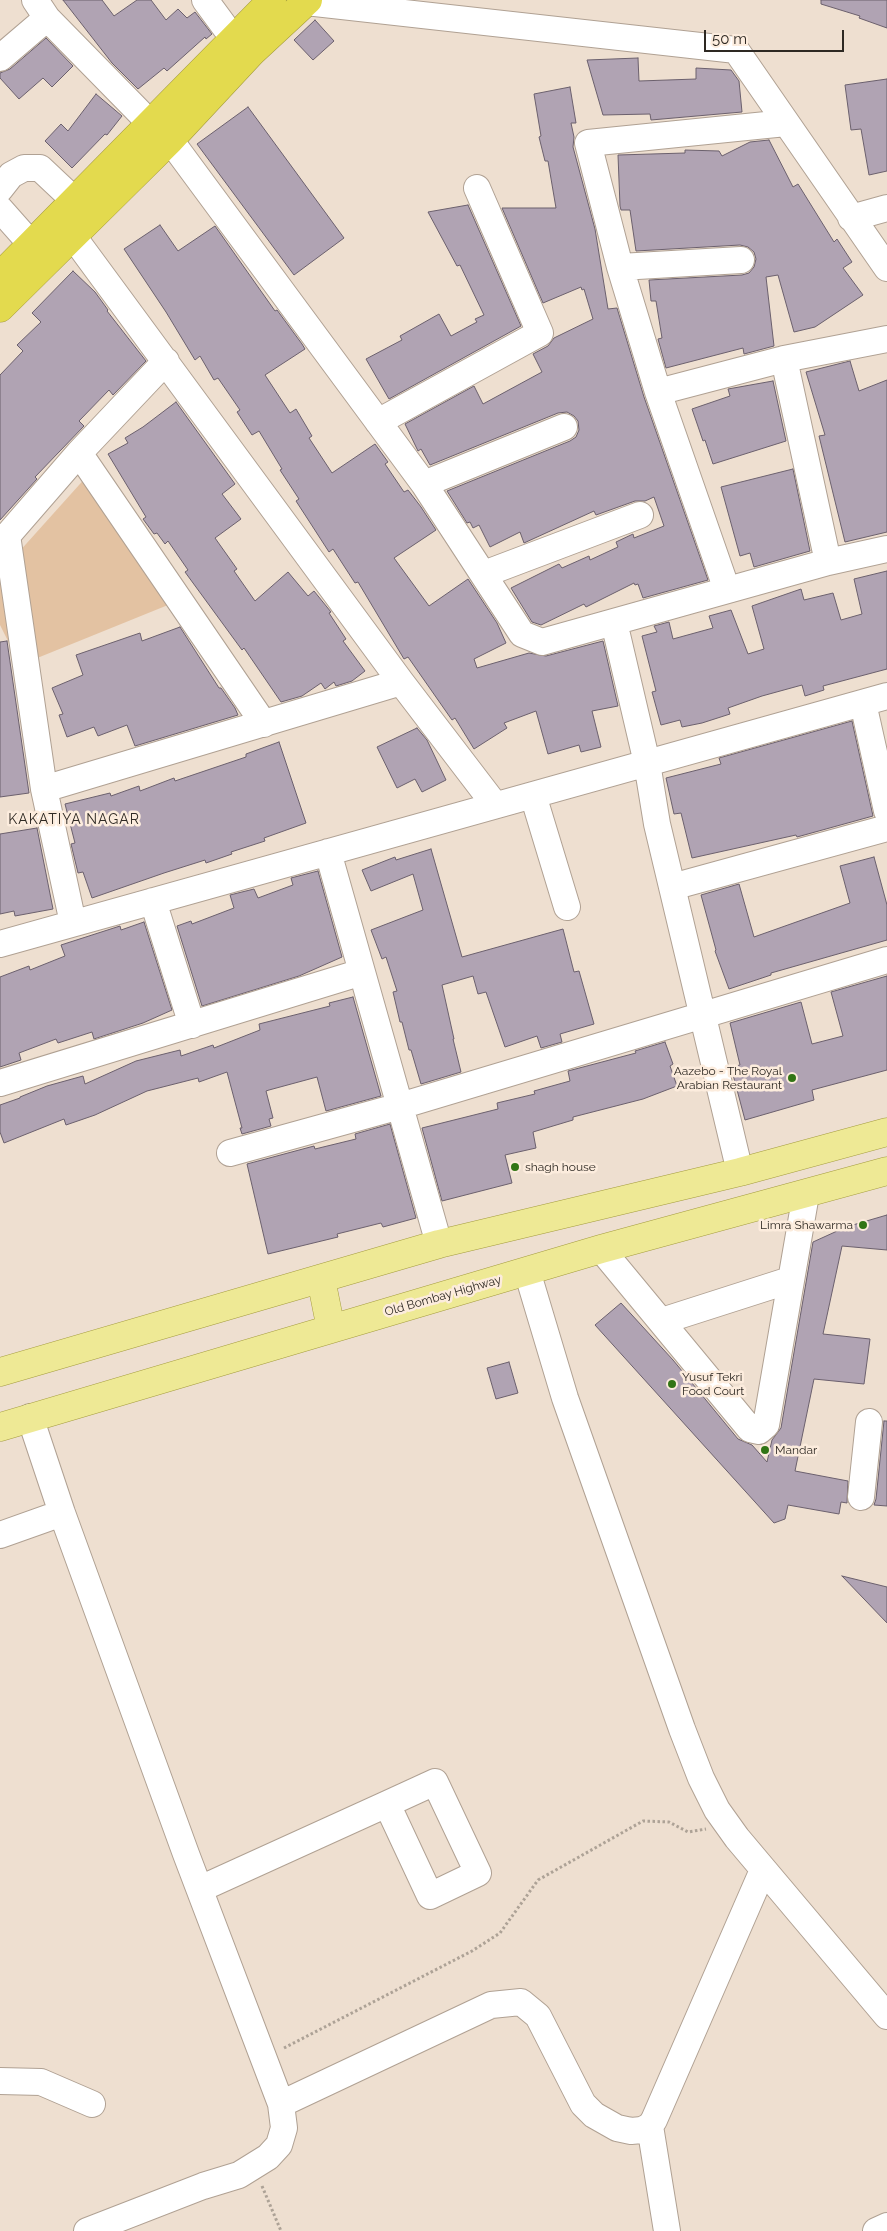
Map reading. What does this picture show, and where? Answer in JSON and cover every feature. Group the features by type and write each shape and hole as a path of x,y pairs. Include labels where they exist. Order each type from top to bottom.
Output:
{"highway":[{"path":"0,308 72,235 160,131 233,38 272,0"},
{"path":"0,276 74,200 160,131 252,52 307,1"}],"main road":[{"path":"0,1372 439,1244 740,1172 887,1132"},
{"name":"Old Bombay Highway","path":"0,1427 601,1249 887,1171"},
{"path":"321,1279 331,1329"}],"street":[{"path":"205,0 233,38"},
{"path":"307,1 736,50 887,268"},
{"path":"0,58 41,9 160,131 424,484 522,634 542,642 828,562 887,549"},
{"path":"727,590 658,392 620,267 588,143 786,123"},
{"path":"0,190 11,175 24,168 40,168 74,200"},
{"path":"378,422 540,333 477,188"},
{"path":"851,218 887,208"},
{"path":"0,209 31,244"},
{"path":"72,235 401,682 495,805"},
{"path":"620,267 741,260"},
{"path":"658,392 784,359 887,339"},
{"path":"784,359 828,562"},
{"path":"74,923 44,789 4,540 79,453 166,361"},
{"path":"424,484 564,426"},
{"path":"79,453 264,724"},
{"path":"484,574 640,515"},
{"path":"614,622 647,763 657,824 740,1172"},
{"path":"44,789 401,682"},
{"path":"0,944 875,699 887,811"},
{"path":"533,794 567,908"},
{"path":"672,887 887,828"},
{"path":"328,852 439,1244"},
{"path":"153,901 192,1025"},
{"path":"230,1153 400,1106 887,960"},
{"path":"0,1083 362,972"},
{"path":"601,1249 750,1429 759,1431 766,1425 806,1194"},
{"path":"528,1271 565,1398 701,1778 723,1819 763,1870 887,2016"},
{"path":"662,1321 790,1280"},
{"path":"30,1417 62,1513 263,2059 282,2104 284,2128 280,2145 268,2157 239,2175 157,2203 87,2231"},
{"path":"861,1497 876,1465 869,1422"},
{"path":"0,1535 62,1513"},
{"path":"200,1889 387,1804"},
{"path":"667,2231 650,2126 763,1870"},
{"path":"282,2104 491,2005 521,2002 538,2016 583,2104 594,2115 617,2128 636,2130 650,2126"},
{"path":"0,2080 42,2082 92,2104"},
{"path":"876,2231 887,2226"}],"path":[{"path":"263,2059 472,1952 500,1933 538,1880 643,1821 670,1822 688,1832 708,1829 723,1819"},
{"path":"253,2166 281,2231"}],"shaded area":[{"path":"88,475 168,605 20,665 0,625 0,573"}],"building":[{"path":"63,0 102,0 114,16 137,0 151,0 166,20 178,9 187,18 195,12 212,34 206,39 205,37 167,71 164,68 138,89 112,63"},
{"path":"821,0 887,0 887,28 859,18 860,16 821,4"},
{"path":"315,20 334,41 313,60 294,40"},
{"path":"46,38 73,66 52,87 43,78 19,99 0,78 0,73 10,69"},
{"path":"638,58 639,81 696,79 696,68 731,70 739,81 742,112 651,120 650,114 603,115 587,60"},
{"path":"887,79 887,171 869,175 861,129 851,130 845,85"},
{"path":"570,87 576,123 571,123 574,137 573,147 595,229 608,309 617,308 644,397 708,580 643,598 638,584 635,585 634,583 586,607 584,604 541,625 532,622 511,588 559,564 562,568 589,556 590,560 618,547 616,542 633,534 634,538 664,526 654,497 645,501 635,501 596,515 594,511 524,543 520,532 490,547 479,525 473,528 470,522 467,523 447,491 570,441 576,437 579,430 578,421 567,412 558,413 430,465 421,449 418,451 405,424 474,386 483,404 542,372 533,354 548,346 554,338 593,319 584,289 582,290 581,287 543,303 502,208 556,208 548,161 545,161 539,137 541,136 534,94"},
{"path":"96,94 122,116 107,135 105,134 72,168 45,141 61,124 68,131"},
{"path":"248,107 344,238 294,275 197,144"},
{"path":"769,140 793,187 798,184 834,242 837,239 852,262 843,268 863,295 815,327 794,332 778,275 766,277 774,346 744,354 743,348 666,368 658,339 662,338 656,301 651,301 649,280 742,275 749,273 754,267 756,259 754,252 748,247 740,245 636,251 630,210 621,210 620,206 618,155 685,153 685,150 719,151 722,156 750,142"},
{"path":"468,205 521,326 389,399 366,359 402,340 400,336 439,314 451,336 477,322 475,319 484,315 460,265 457,266 428,212"},
{"path":"160,225 178,251 215,226 275,311 277,310 302,344 305,349 265,375 290,413 296,409 312,436 309,438 332,473 375,444 388,462 385,464 404,492 408,490 421,507 436,530 394,558 429,606 468,579 497,623 506,643 474,659 477,668 529,653 546,656 603,641 618,706 592,711 601,747 581,752 579,745 548,754 536,711 504,723 507,728 474,749 455,718 452,720 408,657 404,659 358,582 355,583 333,549 329,552 296,501 299,499 280,470 282,469 259,431 252,435 237,412 240,410 218,378 214,380 200,356 195,360 124,249"},
{"path":"73,271 95,292 107,311 146,361 113,395 109,390 79,421 84,426 35,477 37,479 0,520 0,375 23,351 17,345 41,322 32,313"},
{"path":"850,361 859,391 887,380 887,532 845,542 819,436 825,435 806,372"},
{"path":"773,381 786,441 713,464 692,409 730,396 728,389"},
{"path":"176,402 235,484 222,494 241,519 215,538 237,569 234,571 255,601 288,572 308,596 314,591 331,612 329,613 346,639 343,641 365,671 352,681 336,686 334,682 325,689 321,683 302,696 281,702 244,648 242,650 185,572 188,570 168,541 165,544 157,533 154,534 143,519 146,517 108,454 128,443 125,438"},
{"path":"793,469 810,551 754,567 750,553 740,556 721,487"},
{"path":"887,571 887,669 823,686 824,690 805,696 802,685 762,696 728,708 730,714 702,723 682,727 680,720 661,725 652,692 656,691 642,636 657,632 654,626 669,622 673,639 713,628 709,616 731,610 748,654 764,649 752,606 801,589 804,600 833,593 841,620 862,614 854,579"},
{"path":"180,627 238,715 135,746 127,725 98,736 94,727 67,737 59,715 63,714 52,688 83,675 76,655 140,633 142,641"},
{"path":"7,641 29,793 0,797 0,642"},
{"path":"852,721 873,816 797,837 796,835 692,858 681,813 674,814 666,778 721,764 719,758"},
{"path":"417,728 427,740 446,780 422,792 415,779 397,788 377,747"},
{"path":"279,742 306,823 264,838 265,841 231,852 232,854 206,863 205,860 92,898 83,872 78,873 71,844 75,843 65,804 110,793 111,796 139,786 140,791 174,778 175,781 246,757 246,754"},
{"path":"37,828 53,909 15,916 14,911 0,914 0,834"},
{"path":"431,849 462,957 563,929 574,972 579,971 594,1024 560,1034 562,1042 541,1048 537,1036 505,1047 486,992 478,994 473,976 442,985 461,1072 421,1084 411,1050 409,1050 402,1022 400,1022 393,992 397,991 386,957 382,959 371,930 423,910 413,874 371,891 362,870 395,857 396,860"},
{"path":"874,857 887,905 887,940 771,973 771,975 729,989 715,951 701,895 739,884 754,937 850,903 840,866"},
{"path":"318,871 342,957 299,976 202,1006 177,926 191,921 192,924 234,908 230,895 254,889 258,898 293,885 291,878"},
{"path":"144,922 172,1010 143,1023 94,1039 92,1032 58,1043 56,1039 19,1053 21,1060 0,1067 0,977 29,966 30,970 65,956 61,945 120,926 121,930"},
{"path":"887,976 887,1070 812,1090 814,1100 745,1120 731,1067 740,1065 730,1023 801,1002 812,1044 843,1036 831,992"},
{"path":"353,997 381,1096 326,1111 317,1077 269,1090 266,1091 273,1118 269,1119 271,1126 242,1134 227,1072 199,1082 198,1078 147,1091 95,1115 66,1125 64,1119 4,1143 0,1132 0,1105 47,1086 83,1076 85,1084 136,1061 180,1050 181,1056 213,1045 214,1048 260,1030 259,1024 330,1006 329,1003"},
{"path":"665,1042 673,1064 670,1066 677,1086 643,1099 573,1117 573,1120 533,1132 536,1148 505,1155 512,1183 442,1201 422,1128 498,1109 497,1103 535,1094 534,1091 570,1081 568,1071 636,1053 635,1051"},
{"path":"390,1124 416,1218 383,1227 381,1223 337,1234 338,1237 268,1254 247,1164 314,1146 315,1149 356,1139 355,1134"},
{"name":"Yusuf Tekri Food Court","path":"887,1215 887,1250 842,1246 823,1334 870,1339 864,1384 814,1379 795,1471 848,1481 847,1503 841,1502 839,1514 788,1505 785,1519 774,1523 595,1325 621,1303 673,1360 738,1439 752,1445 767,1462 772,1440 781,1428 813,1242 846,1227"},
{"path":"509,1362 518,1393 496,1399 487,1368"},
{"path":"884,1421 887,1421 887,1506 874,1505"},
{"path":"842,1576 887,1587 887,1623"}],"place":[{"name":"Aazebo - The Royal Arabian Restaurant","path":"792,1078"},
{"name":"shagh house","path":"515,1167"},
{"name":"Limra Shawarma","path":"863,1225"},
{"name":"Yusuf Tekri Food Court","path":"672,1384"},
{"name":"Mandar","path":"765,1450"}],"district":[{"name":"KAKATIYA NAGAR","path":"74,820"}]}
